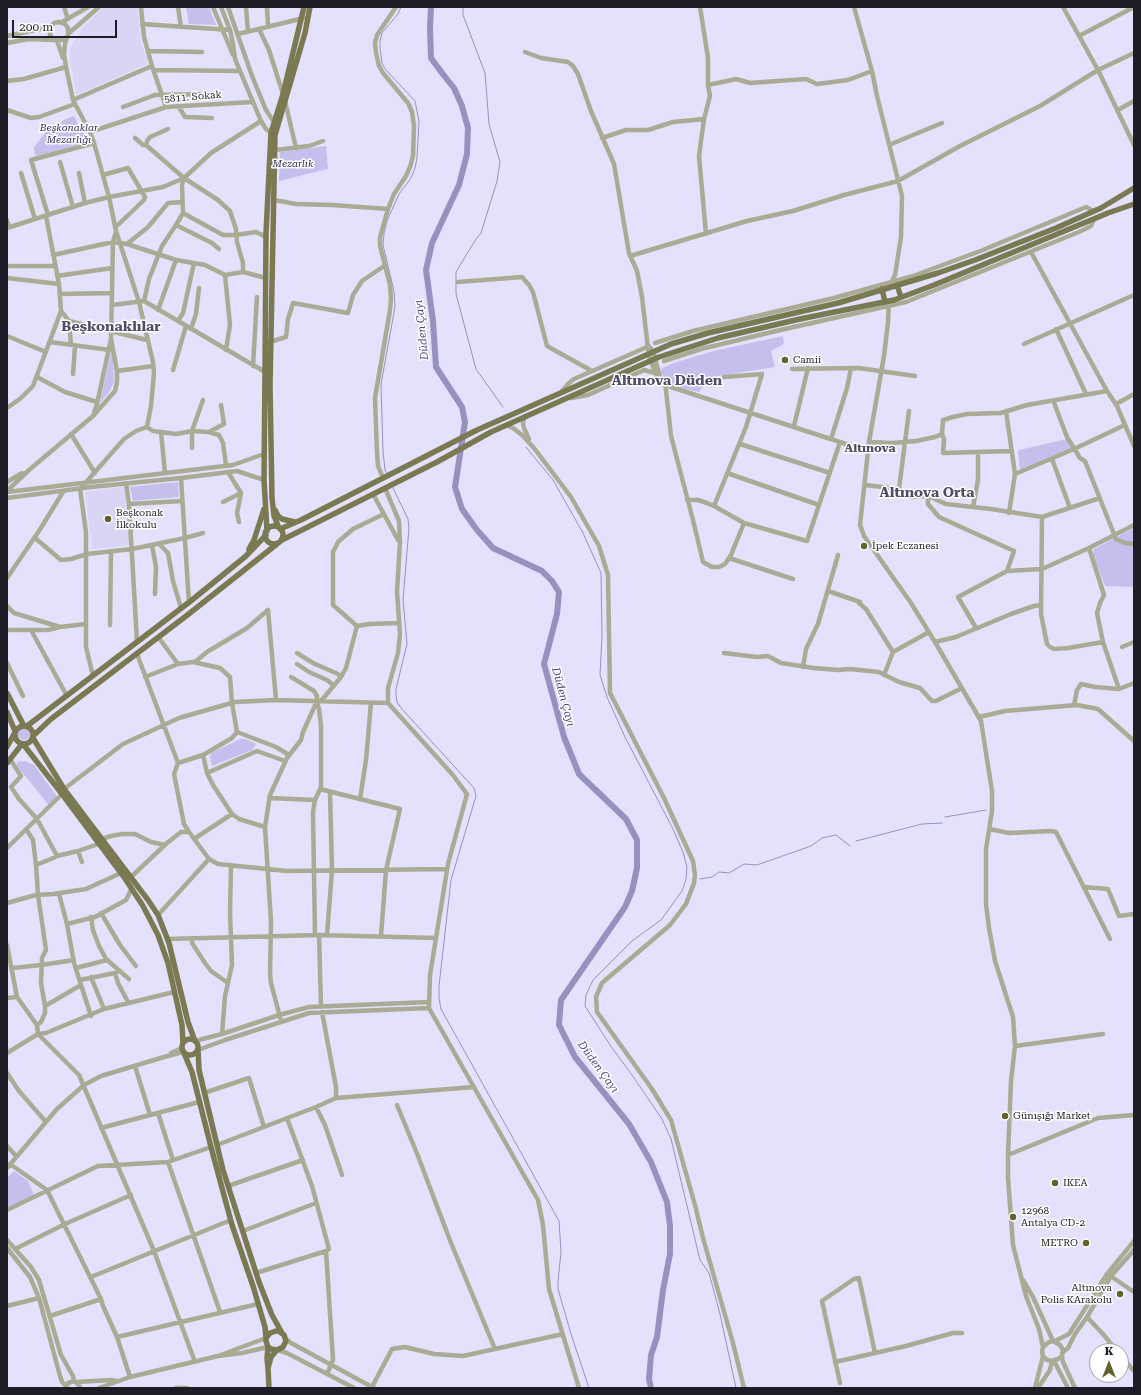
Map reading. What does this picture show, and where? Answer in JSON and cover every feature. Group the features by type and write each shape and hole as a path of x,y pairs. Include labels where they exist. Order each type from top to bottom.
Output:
{"main road":[{"path":"279,542 269,542 266,533 264,454 266,238 274,122 283,94 304,7"},
{"path":"279,542 283,535 274,516 271,454 270,342 275,150 273,134 277,128 285,101 309,18 310,7"},
{"path":"7,748 19,727 26,726 189,603 246,556 266,533 274,527 279,528 296,522 432,452 649,349 838,303 893,284 938,273 1056,228 1093,211 1134,188"},
{"path":"9,761 23,744 28,743 51,719 159,638 279,542 437,462 506,425 652,360 692,346 793,321 888,303 1134,204"},
{"path":"893,284 901,297"},
{"path":"882,289 888,303"},
{"path":"246,556 254,540 265,502"},
{"path":"273,507 278,516 288,521 296,522"},
{"path":"7,693 26,726 32,730 33,737 63,791"},
{"path":"7,712 17,742 23,744 63,791 100,841 132,888 158,934 168,963 182,1025 183,1049 192,1072 231,1220 265,1327 266,1344 268,1347 267,1358 269,1388"},
{"path":"100,841 131,877 148,900 158,915 167,939 188,1022 198,1045 199,1070 228,1186 256,1273 272,1315 286,1341 283,1347 277,1350 271,1357 268,1368"},
{"path":"183,1049 188,1040 195,1041"},
{"path":"183,1049 192,1055 198,1050"},
{"path":"266,1338 272,1331 276,1331 283,1335"},
{"path":"268,1347 270,1349 277,1350"}],"street":[{"path":"64,7 68,19"},
{"path":"7,36 50,27 54,23 62,22 88,7"},
{"path":"7,43 29,39 62,40 99,7"},
{"path":"141,7 142,24 148,51 166,108"},
{"path":"178,7 181,26"},
{"path":"213,7 261,121 266,129 273,134"},
{"path":"221,7 230,30 235,59"},
{"path":"228,7 252,76 266,110 277,128"},
{"path":"246,7 248,32"},
{"path":"267,7 268,26"},
{"path":"383,478 378,466 375,398 390,310 390,285 384,266 380,246 380,237 394,194 406,176 413,156 414,126 412,112 408,103 388,80 379,66 376,54 375,43 377,35 396,7"},
{"path":"700,7 708,58 708,85 710,96 704,119 699,156 706,234"},
{"path":"655,343 693,331 893,284 901,237 902,196 888,145 872,71 854,7"},
{"path":"1063,7 1098,70 1134,145"},
{"path":"1079,36 1134,7"},
{"path":"238,34 302,18 309,18"},
{"path":"62,22 68,28 64,54 74,102 90,132 94,143 104,175 115,229 142,301 147,340 154,374 147,428"},
{"path":"142,24 230,30"},
{"path":"50,27 49,33 55,40 66,67"},
{"path":"259,29 269,50 283,94"},
{"path":"148,51 202,52"},
{"path":"524,52 541,58 568,62 573,66 578,74 602,138 614,164 630,256 637,271 649,349 655,373"},
{"path":"630,256 748,221 898,181 960,146 1040,106 1098,70 1134,53"},
{"path":"7,81 24,79 66,67"},
{"path":"7,110 31,118 39,118 153,68 240,72"},
{"path":"708,85 736,79 750,83 806,79 817,84 848,80 872,71"},
{"path":"123,107 161,94 203,94"},
{"path":"285,101 296,148"},
{"path":"1118,110 1134,101"},
{"name":"5811. Sokak","path":"90,132 166,108 253,102"},
{"path":"179,107 185,117 212,118"},
{"path":"602,138 626,130 648,130 673,122 704,119"},
{"path":"7,220 8,227 85,203 163,187 184,178 211,154 261,121"},
{"path":"888,145 942,123"},
{"path":"146,145 150,137 168,129"},
{"path":"136,138 184,178 218,200 230,211 236,229 237,242 243,263 243,272"},
{"path":"275,150 309,146 323,141"},
{"path":"7,408 29,390 37,377 61,311 59,284 47,215 31,160 94,143"},
{"path":"60,162 73,207"},
{"path":"93,416 111,350 112,268 115,229 144,200 145,197 143,191 128,168 104,175"},
{"path":"21,173 35,219"},
{"path":"78,173 85,203"},
{"path":"142,301 162,246 183,213 182,185 184,178"},
{"path":"274,200 296,204 388,209"},
{"path":"127,244 148,227 168,203 182,202"},
{"path":"183,213 223,235 256,232 266,238"},
{"path":"664,360 701,349 888,303 906,302 1031,252 1091,226 1094,219"},
{"path":"176,225 212,243 219,249"},
{"path":"53,255 113,242 127,244 176,260 205,265 225,275 243,272 266,278"},
{"path":"1031,252 1107,391 1116,404 1134,446"},
{"path":"158,310 176,260"},
{"path":"178,321 183,313 194,263"},
{"path":"7,266 55,266"},
{"path":"270,342 286,337 288,319 293,303 348,313 353,295 362,281 384,266"},
{"path":"57,276 112,268"},
{"path":"225,275 230,325 226,350"},
{"path":"458,282 522,277 533,292 547,346 592,371"},
{"path":"7,278 59,284"},
{"path":"173,370 196,314 198,288"},
{"path":"60,294 112,293"},
{"path":"1024,344 1134,295"},
{"path":"253,366 257,297"},
{"path":"112,305 142,301 265,372"},
{"path":"888,303 888,322 882,372 869,442 860,525 864,536 911,603 929,632 981,721 992,791 986,849 985,889 989,928 995,961 1013,1017 1015,1046 1011,1081 1008,1155 1008,1178 1013,1245 1026,1296 1039,1329 1043,1347 1043,1356 1036,1388"},
{"path":"61,311 69,321 73,345 73,374"},
{"path":"69,321 147,340"},
{"path":"1056,329 1086,394"},
{"path":"686,339 693,331"},
{"path":"7,336 46,352"},
{"path":"50,342 111,350"},
{"path":"692,346 701,349"},
{"path":"562,391 574,379 649,349"},
{"path":"7,492 29,470 93,416 115,391 117,371 111,350"},
{"path":"652,360 660,377"},
{"path":"117,371 153,366"},
{"path":"794,426 808,368"},
{"path":"832,439 847,388 851,368"},
{"path":"792,369 851,368 915,376"},
{"path":"563,399 588,395 644,370 655,373 671,387 840,442 869,448"},
{"path":"714,506 740,444 762,374 724,377"},
{"path":"37,377 65,392 97,402"},
{"path":"665,381 671,436 703,562 712,567 719,567 725,564 744,523"},
{"path":"1012,451 944,453 944,439 942,434 943,420 967,414 1001,413 1027,405 1107,391"},
{"path":"1116,404 1134,394"},
{"path":"192,448 192,431 203,400"},
{"path":"1053,400 1067,437 1080,458 1085,461 1116,539 1125,543 1134,544"},
{"path":"209,432 224,424 221,405"},
{"path":"899,489 909,411"},
{"path":"1006,411 1014,474 1009,513"},
{"path":"525,416 523,423 524,428 534,448"},
{"path":"506,425 522,435 534,448 571,498 600,546 608,575 610,693 664,798 693,862 695,875 694,883 686,904 670,925 602,983 596,996 597,1012 652,1090 671,1120 733,1343 744,1388"},
{"path":"1014,474 1074,449 1125,425"},
{"path":"80,489 124,439 147,428 153,431 176,434 192,431 209,432 219,435 223,443 226,465"},
{"path":"161,432 165,473"},
{"path":"71,434 95,473"},
{"path":"869,442 904,442 935,437 942,434"},
{"path":"688,500 698,500 714,506 744,523 807,541 840,442"},
{"path":"740,444 830,473"},
{"path":"973,507 978,480 978,453"},
{"path":"7,492 233,465 264,454"},
{"path":"1052,458 1070,508"},
{"path":"7,482 29,470"},
{"path":"7,498 237,471 264,480"},
{"path":"228,472 241,493 237,513 239,522"},
{"path":"727,473 819,505"},
{"path":"181,478 189,603"},
{"path":"126,483 129,504 137,642"},
{"path":"865,485 899,489 912,497 928,496 938,502 946,504 1042,518 1100,498"},
{"path":"385,488 399,521 400,542 396,592 400,634 398,653 388,688 388,703 452,774 467,794 447,869 430,975 429,1008 538,1200 543,1224 550,1289 579,1388"},
{"path":"80,489 86,532 87,554 86,647 93,676"},
{"path":"7,578 35,538 63,492"},
{"path":"222,502 241,493"},
{"path":"373,494 400,542"},
{"path":"928,496 928,504 939,516 1014,551 1007,571"},
{"path":"129,504 182,500"},
{"path":"357,626 333,605 333,552 338,542 353,529 384,514"},
{"path":"1042,518 1041,614 1046,642 1054,649 1103,642"},
{"path":"976,628 958,597 1007,571 1042,569 1089,548 1134,525"},
{"path":"35,538 61,560 71,560 87,554 132,549 203,533"},
{"path":"159,544 168,553 173,580 181,608"},
{"path":"152,545 156,567 155,594"},
{"path":"1089,548 1104,595 1097,613 1103,642 1119,689"},
{"path":"110,625 111,551"},
{"path":"803,667 806,649 818,624 838,555"},
{"path":"729,558 793,579"},
{"path":"828,591 860,603 866,609 893,652"},
{"path":"935,642 956,637 1011,614 1041,605"},
{"path":"7,606 14,613 60,626"},
{"path":"195,662 207,652 247,628 268,610 276,700"},
{"path":"357,626 399,623"},
{"path":"7,630 48,630 60,626 86,624"},
{"path":"281,1021 270,973 271,935 265,827 269,798 285,761 301,740 303,732 318,701 341,677 350,655 357,626"},
{"path":"31,630 66,696"},
{"path":"884,675 893,652 929,632"},
{"path":"159,638 178,664"},
{"path":"1122,647 1134,642"},
{"path":"297,653 341,677"},
{"path":"724,653 757,657 768,656 781,663 803,667 879,672 899,682 920,688 932,701 936,701 962,688"},
{"path":"136,654 178,763 174,774 184,824 188,832 209,859 218,864 287,871 447,869"},
{"path":"145,676 178,664 195,662 220,668 230,677 232,703 237,732 232,738 203,755 178,763"},
{"path":"7,663 23,696"},
{"path":"297,664 309,672 327,680 333,685"},
{"path":"290,676 314,691 318,696 321,725 320,789 315,800 313,812 314,870 321,1006"},
{"path":"1074,705 1081,684 1119,689 1134,683"},
{"path":"7,848 63,791 123,744 179,718 232,703 276,700 388,703"},
{"path":"360,799 366,760 371,703"},
{"path":"978,717 1004,711 1074,705 1098,709 1134,741"},
{"path":"237,732 276,748 289,756"},
{"path":"207,773 257,751 285,761"},
{"path":"203,755 207,773 232,814 239,819 265,827"},
{"path":"9,761 21,776 11,787 19,799 37,819 57,856"},
{"path":"320,789 400,809 386,870 381,936"},
{"path":"327,935 332,870 330,792"},
{"path":"269,798 315,800"},
{"path":"194,839 232,814"},
{"path":"26,829 34,842 38,895 46,950 42,958 41,965 41,984 45,1013 38,1025"},
{"path":"989,829 1010,833 1056,832 1110,939"},
{"path":"131,877 181,832 188,832"},
{"path":"36,864 51,860 57,856 78,852 111,836 122,834 135,834 150,842 165,846"},
{"path":"78,852 82,862"},
{"path":"158,915 209,859"},
{"path":"222,1034 225,996 232,965 230,913 231,865"},
{"path":"7,903 38,895 59,894 86,889 121,873"},
{"path":"1084,886 1108,888 1120,916 1134,914"},
{"path":"67,924 102,913 126,900 132,888"},
{"path":"59,894 76,968 91,1016"},
{"path":"102,913 120,944 136,966"},
{"path":"91,917 93,930 99,946 107,960 117,972 129,979"},
{"path":"167,939 271,935 436,938"},
{"path":"192,938 192,943 204,963 211,971 228,983"},
{"path":"7,945 18,997 38,1025 38,1034 80,1075 154,1251 195,1362"},
{"path":"12,968 74,960"},
{"path":"76,968 107,960"},
{"path":"117,972 118,983 128,1002"},
{"path":"45,1006 80,982 91,977 117,972"},
{"path":"91,977 104,1009"},
{"path":"7,1053 38,1034 46,1034 91,1016 104,1009 174,992"},
{"path":"7,998 18,997"},
{"path":"195,1041 222,1034 279,1014 309,1007 430,1002"},
{"path":"198,1050 281,1021 309,1013 429,1008"},
{"path":"322,1012 336,1087 336,1098"},
{"path":"1015,1046 1103,1034"},
{"path":"130,1377 117,1337 101,1299 47,1190 8,1166 57,1109 84,1085 101,1076 183,1049"},
{"path":"134,1066 150,1115"},
{"path":"7,1073 46,1122"},
{"path":"204,1093 249,1078 264,1127"},
{"path":"217,1145 336,1098 474,1087"},
{"path":"101,1128 199,1102"},
{"path":"397,1105 451,1243 495,1349"},
{"path":"316,1107 342,1175"},
{"path":"158,1113 173,1160"},
{"path":"1008,1155 1098,1118 1134,1115"},
{"path":"256,1273 330,1249 303,1160 287,1118"},
{"path":"7,1146 16,1156"},
{"path":"7,1210 98,1166 168,1162 211,1147"},
{"path":"228,1186 303,1160"},
{"path":"168,1162 220,1312"},
{"path":"15,1249 65,1224 131,1195"},
{"path":"243,1231 316,1203"},
{"path":"91,1277 231,1220"},
{"path":"7,1240 31,1267 39,1280 61,1355 75,1382 80,1388"},
{"path":"1043,1347 1049,1342 1069,1334 1109,1275 1134,1242"},
{"path":"7,1248 30,1277 39,1298 60,1376 66,1387 68,1383 75,1382 116,1381"},
{"path":"1043,1356 1047,1360 1058,1360 1068,1348 1075,1334 1087,1318 1109,1275 1134,1250"},
{"path":"326,1251 333,1360 327,1374"},
{"path":"1021,1275 1054,1341 1062,1347 1062,1355 1067,1373 1074,1388"},
{"path":"1109,1275 1134,1292"},
{"path":"840,1384 822,1300 854,1279 859,1278 875,1353"},
{"path":"7,1306 39,1298"},
{"path":"50,1316 101,1299"},
{"path":"117,1337 180,1321 258,1304"},
{"path":"1087,1318 1110,1343"},
{"path":"835,1362 953,1333 962,1333"},
{"path":"283,1335 291,1343 373,1388 392,1349 405,1347 434,1354 463,1356 563,1334"},
{"path":"99,1388 130,1377 218,1356 266,1338"},
{"path":"218,1356 242,1353 268,1347"},
{"path":"277,1350 287,1353 354,1388"},
{"path":"1036,1388 1050,1370 1053,1361"},
{"path":"1053,1361 1068,1388"},
{"path":"176,1388 187,1388"}],"shaded area":[{"path":"104,7 138,7 141,42 147,59 147,64 76,95 70,59 70,48 85,25"},
{"name":"Beşkonak İlkokulu","path":"125,487 130,545 92,549 85,492"}],"green space":[{"path":"186,7 209,7 216,25 189,24"},
{"name":"Beşkonaklar Mezarlığı","path":"74,116 88,142 37,156 35,154 34,147 46,132 64,120"},
{"name":"Mezarlık","path":"326,146 328,169 279,181 280,152"},
{"path":"783,336 784,344 771,351 775,367 718,376 706,383 699,392 672,386 661,373 661,369 673,363 714,351"},
{"path":"111,352 113,359 114,382 109,392 100,403"},
{"path":"1067,439 1071,448 1020,469 1019,450"},
{"path":"178,482 179,497 133,501 130,487"},
{"path":"1134,528 1134,587 1105,586 1093,555 1094,549"},
{"path":"24,728 28,730 30,734 28,738 24,740 20,738 18,734 20,730"},
{"path":"240,739 246,739 256,744 252,750 212,766 210,757 211,753"},
{"path":"24,761 34,765 56,795 56,798 48,804 17,766 17,762"},
{"path":"14,1171 28,1181 34,1195 7,1209 7,1178"}],"waterway":[{"path":"387,474 385,470 383,451 381,384 395,307 394,291 383,245 384,233 387,221 399,194 411,178 415,168 419,121 415,101 385,69 382,63 380,48 382,33 398,14 401,7"},
{"name":"Düden Çayı","path":"431,7 431,58 454,88 462,106 468,128 467,154 459,185 432,243 426,270 433,321 436,367 462,407 465,422 455,487 462,509 477,530 493,548 542,571 552,581 559,592 557,614 544,664 564,737 579,774 626,819 637,840 637,868 632,891 625,907 561,1000 559,1025 575,1057 629,1124 651,1162 667,1202 670,1226 670,1254 663,1290 657,1337 651,1355 649,1379 651,1388"},
{"path":"463,7 463,15 485,73 489,124 500,162 497,181 481,233 456,272 456,294 476,369 503,407"},
{"path":"526,447 553,480 583,533 601,573 602,636 600,675 607,697 625,737 673,829 683,852 687,867 686,879 682,891 661,920 632,941 593,980 586,995 585,1006 612,1048 662,1119 671,1139 700,1260 709,1273 720,1314 736,1388"},
{"path":"393,488 408,519 409,528 403,600 407,644 396,689 397,702 474,788 476,796 451,880 439,986 441,1009 559,1221 561,1252 558,1289 589,1388"},
{"path":"945,817 986,810"},
{"path":"856,841 922,824 942,823"},
{"path":"700,879 712,877 719,872 729,873 744,864 757,865 811,846 822,838 836,835 850,846"}],"place":[{"name":"Camii","path":"785,360"},
{"name":"Beşkonak İlkokulu","path":"108,519"},
{"name":"İpek Eczanesi","path":"864,546"},
{"name":"Günışığı Market","path":"1005,1116"},
{"name":"IKEA","path":"1055,1183"},
{"name":"12968 Antalya CD-2","path":"1013,1217"},
{"name":"METRO","path":"1086,1243"},
{"name":"Altınova Polis KArakolu","path":"1120,1294"}],"district":[{"name":"Beşkonaklılar","path":"111,327"},
{"name":"Altınova Düden","path":"667,381"},
{"name":"Altınova","path":"870,448"},
{"name":"Altınova Orta","path":"927,493"}]}
